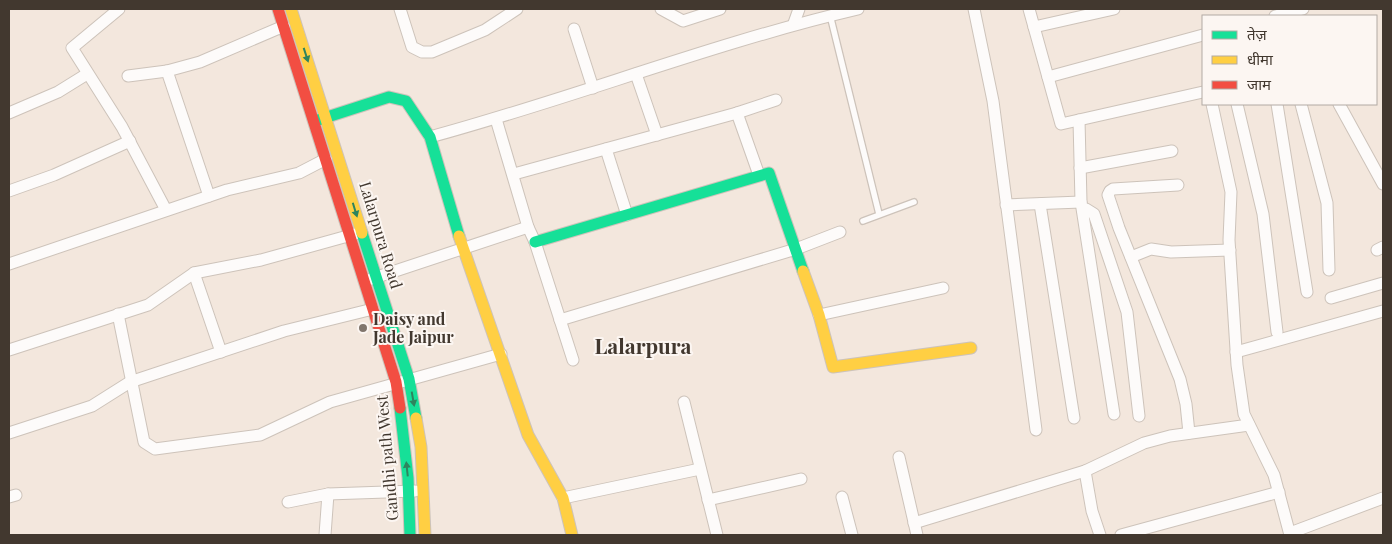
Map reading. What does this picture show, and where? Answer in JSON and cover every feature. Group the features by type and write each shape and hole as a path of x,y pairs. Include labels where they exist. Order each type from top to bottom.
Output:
{"street":[{"path":"119,9 72,48 130,141 166,210"},
{"name":"Gandhi path West","path":"278,9 326,159 357,234 365,281 396,382 410,491 410,535"},
{"name":"Lalarpura Road","path":"291,9 327,117 357,234 377,277 409,379 421,447 425,535"},
{"path":"400,9 412,47 422,52 432,52 485,30 517,9"},
{"path":"660,9 683,21 720,9"},
{"path":"794,23 799,9"},
{"path":"430,137 496,119 794,23 858,9"},
{"path":"974,9 994,102 1036,430"},
{"path":"1029,9 1061,124 1202,92"},
{"path":"1034,27 1077,13 1114,9"},
{"path":"1279,15 1305,9"},
{"path":"128,76 167,70 200,62 284,26"},
{"path":"574,29 593,88"},
{"path":"1048,77 1202,36"},
{"path":"167,70 209,196"},
{"path":"9,113 58,92 87,74"},
{"path":"636,74 657,135"},
{"path":"315,121 389,97 406,101 430,137 463,250 528,435 563,498 572,535"},
{"path":"514,174 738,113 776,100"},
{"path":"1212,105 1231,192 1230,250 1236,352 1244,414 1274,475 1290,534 1383,498"},
{"path":"1237,105 1263,214 1277,332"},
{"path":"1276,105 1307,292"},
{"path":"1301,105 1327,203 1329,270"},
{"path":"1340,105 1383,184"},
{"path":"738,113 759,175"},
{"path":"496,119 514,174 528,227 536,242 573,360"},
{"path":"1079,120 1082,206 1114,414"},
{"path":"9,191 54,176 130,141"},
{"path":"606,149 627,215"},
{"path":"1080,168 1172,152"},
{"path":"9,264 209,196 299,173 326,159"},
{"path":"536,242 769,173 818,314 833,367 971,348"},
{"path":"1178,185 1110,191 1110,201 1180,379 1186,404 1189,433"},
{"path":"1006,206 1040,204 1082,206 1094,214 1122,293 1139,416"},
{"path":"1040,204 1074,418"},
{"path":"365,281 528,227"},
{"path":"560,320 796,249 840,232"},
{"path":"9,350 148,305 194,273 261,260 357,234"},
{"path":"1131,257 1151,249 1171,252 1230,250"},
{"path":"194,273 221,352"},
{"path":"1331,298 1383,283"},
{"path":"818,314 944,288"},
{"path":"9,433 92,406 130,382 284,331 374,309"},
{"path":"1236,352 1383,311"},
{"path":"118,314 130,382 144,442 155,449 260,435 330,402 501,354"},
{"path":"684,402 718,535"},
{"path":"914,522 1086,471 1144,443 1189,433 1249,424"},
{"path":"899,458 918,535"},
{"path":"563,498 700,469"},
{"path":"1086,471 1092,511 1100,535"},
{"path":"708,500 801,479"},
{"path":"288,502 328,494 424,491"},
{"path":"1122,535 1278,492"},
{"path":"325,535 328,494"},
{"path":"842,497 852,535"}],"lane":[{"path":"830,15 880,214"},
{"path":"863,221 914,202"}],"traffic: fast":[{"path":"315,121 389,97 406,101 430,137 459,236"},
{"path":"535,242 769,173 803,271"},
{"path":"362,233 409,379 416,418"},
{"path":"400,408 408,478 410,535"}],"traffic: slow":[{"path":"291,9 362,233"},
{"path":"459,236 528,435 563,498 572,535"},
{"path":"803,271 819,315 833,367 971,348"},
{"path":"416,418 421,447 425,535"}],"traffic: jam":[{"path":"278,9 396,382 400,408"}],"place":[{"name":"Daisy and Jade Jaipur","path":"363,328"}],"district":[{"name":"Lalarpura","path":"643,347"}]}
